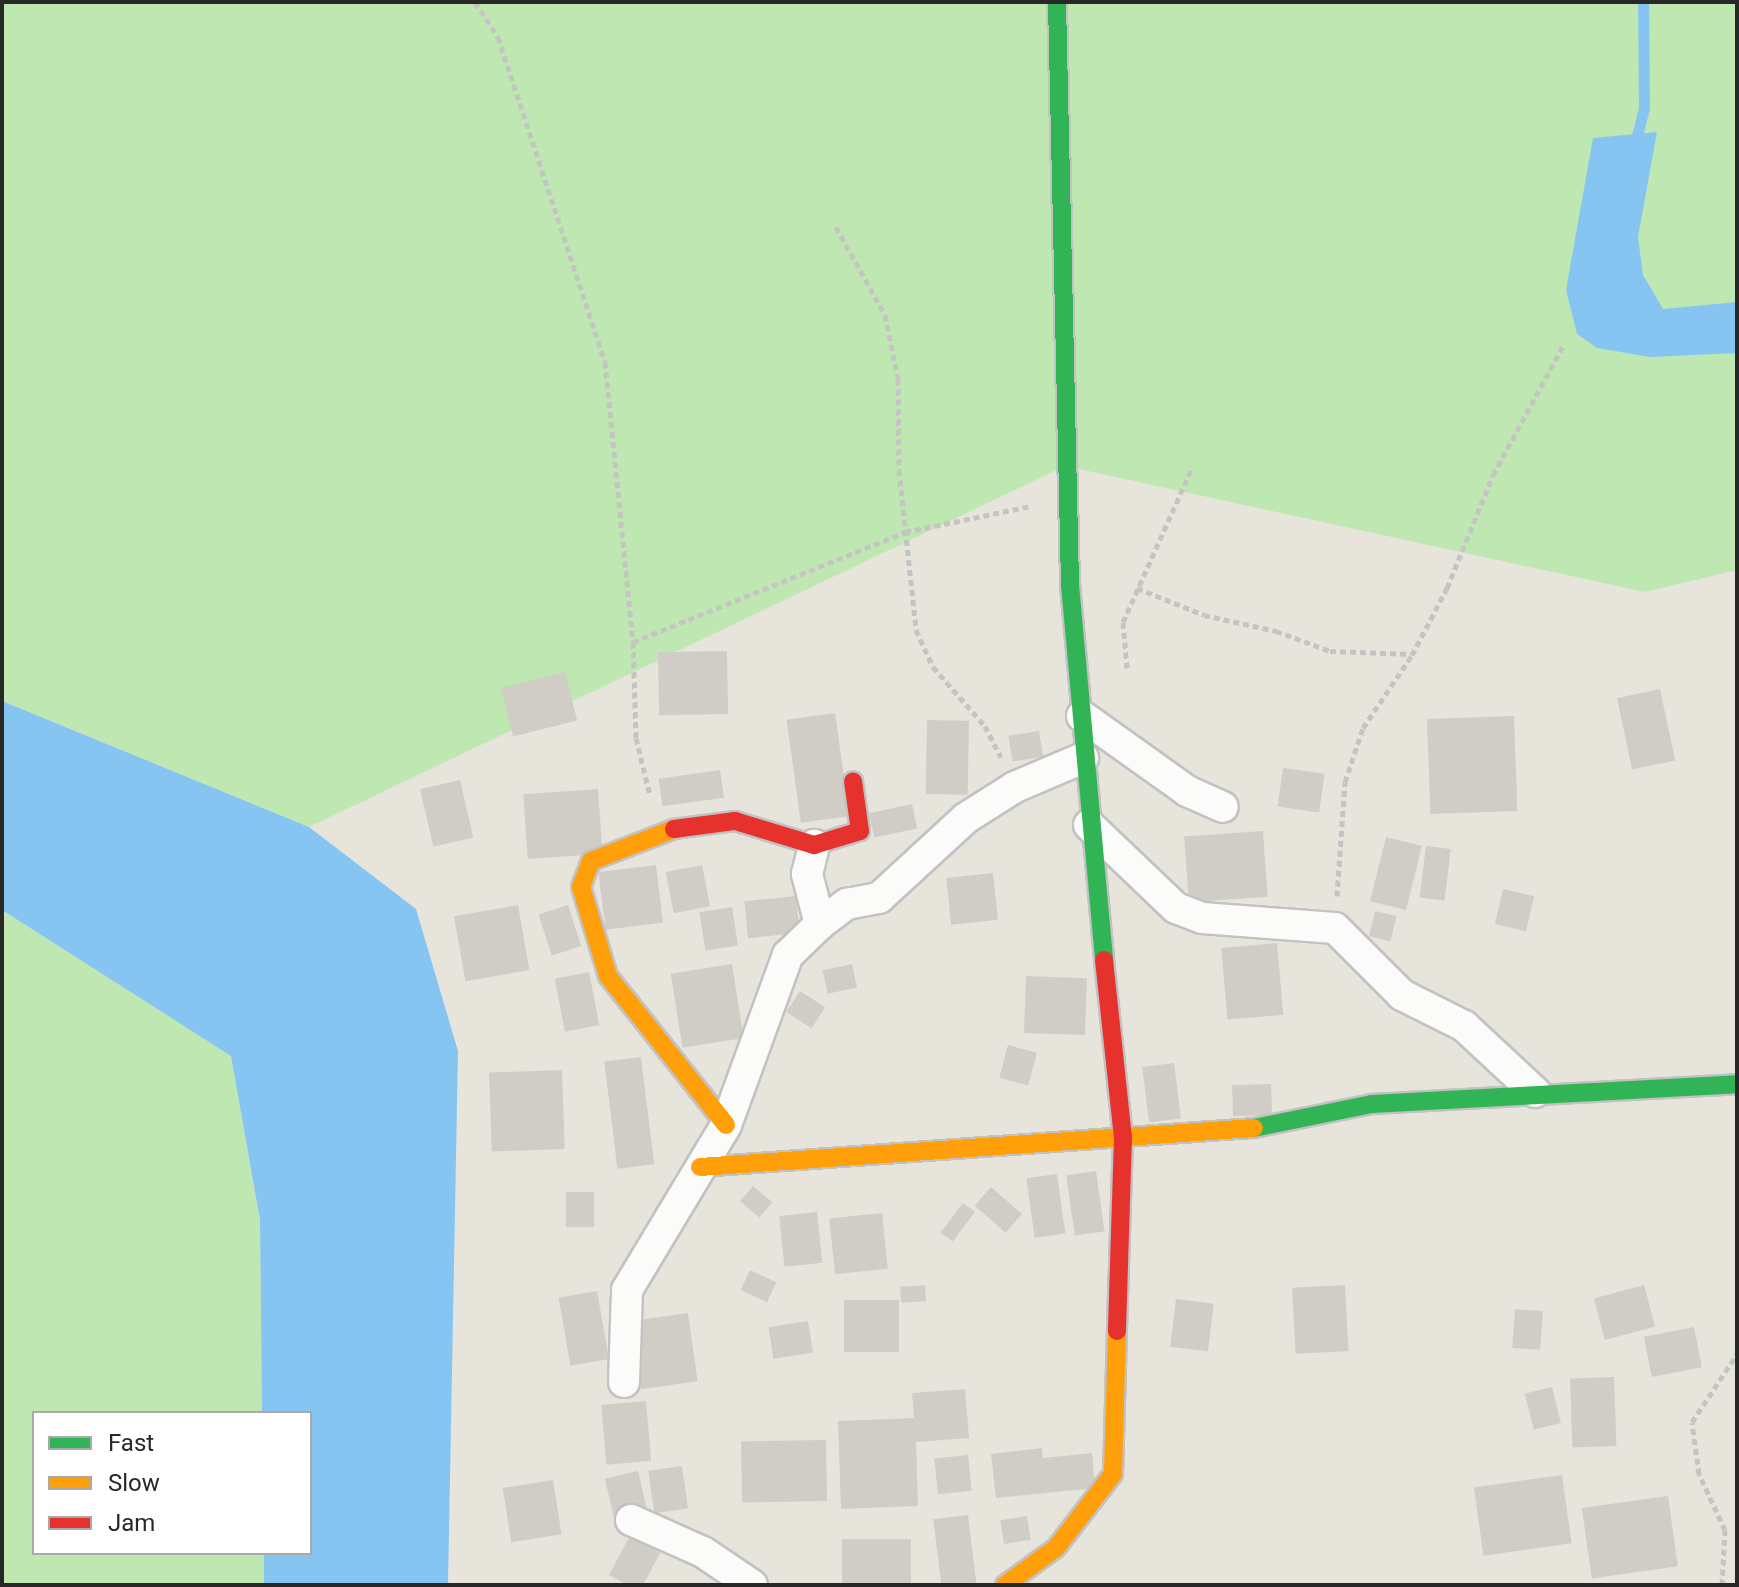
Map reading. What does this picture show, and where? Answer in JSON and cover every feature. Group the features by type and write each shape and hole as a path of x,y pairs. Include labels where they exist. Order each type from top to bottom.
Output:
{"street":[{"path":"1005,1585 1056,1548 1113,1474 1123,1137 1083,758 1062,418 1057,2"},
{"path":"1082,716 1169,779 1223,807"},
{"path":"624,1382 627,1290 726,1125 788,955 820,924 847,904 879,898 966,818 1015,787 1083,758"},
{"path":"726,1125 608,976 581,887 591,861 658,831 735,821 814,845 860,831 853,781"},
{"path":"1089,825 1176,908 1202,918 1335,928 1402,995 1464,1026 1535,1092"},
{"path":"814,845 807,874 820,924"},
{"path":"700,1167 1244,1130 1372,1104 1535,1092 1737,1084"},
{"path":"631,1520 703,1552 752,1585"}],"path":[{"path":"475,2 498,37 605,362 633,642 636,738 658,831"},
{"path":"836,227 885,315 898,379 905,532 916,630 933,667 985,726 1015,787"},
{"path":"1335,928 1345,782 1363,728 1412,655 1447,588 1493,475 1563,346"},
{"path":"1127,668 1123,622 1192,468"},
{"path":"633,642 905,532 1018,506 1031,506 1038,514"},
{"path":"1137,588 1204,615 1276,631 1330,651 1412,655"},
{"path":"1722,1585 1725,1530 1699,1474 1692,1422 1737,1354"}],"green space":[{"path":"2,2 1737,2 1737,570 1645,592 1065,466 309,827 2,701"},
{"path":"2,910 231,1056 260,1220 262,1411 32,1411 32,1555 264,1555 264,1585 2,1585"}],"water":[{"path":"1657,132 1638,237 1643,275 1663,309 1737,302 1737,353 1650,357 1597,348 1577,334 1566,290 1593,138"},
{"path":"2,701 309,827 416,909 458,1051 448,1585 264,1585 264,1555 312,1555 312,1411 262,1411 260,1220 231,1056 2,910"}],"building":[{"path":"727,651 728,714 659,715 658,652"},
{"path":"565,672 577,721 513,736 501,688"},
{"path":"1660,689 1675,760 1632,770 1617,698"},
{"path":"835,713 849,816 801,823 786,720"},
{"path":"1514,716 1517,811 1430,814 1427,719"},
{"path":"927,720 969,721 968,795 926,794"},
{"path":"1039,731 1043,757 1012,762 1008,736"},
{"path":"1283,768 1325,774 1319,812 1278,807"},
{"path":"720,770 724,798 663,806 659,779"},
{"path":"460,780 473,837 433,847 420,789"},
{"path":"598,789 603,854 528,859 523,794"},
{"path":"912,804 917,828 874,838 869,813"},
{"path":"1263,831 1268,897 1189,902 1184,837"},
{"path":"1386,837 1422,846 1406,910 1370,901"},
{"path":"1426,846 1451,849 1444,901 1420,898"},
{"path":"656,865 663,923 606,930 598,872"},
{"path":"702,865 710,906 674,913 666,872"},
{"path":"993,873 998,920 951,925 946,878"},
{"path":"1503,889 1534,896 1526,931 1495,924"},
{"path":"796,896 800,933 748,938 744,901"},
{"path":"518,905 529,970 465,981 454,916"},
{"path":"568,905 581,946 552,955 539,915"},
{"path":"732,907 738,946 706,951 699,912"},
{"path":"1375,911 1396,916 1391,941 1369,936"},
{"path":"1277,943 1283,1015 1227,1020 1221,948"},
{"path":"732,964 744,1038 682,1048 671,974"},
{"path":"852,964 857,987 828,994 823,970"},
{"path":"589,972 599,1025 565,1032 555,979"},
{"path":"1026,976 1087,978 1085,1035 1024,1033"},
{"path":"800,991 825,1007 812,1028 786,1012"},
{"path":"1008,1045 1037,1053 1028,1086 999,1078"},
{"path":"641,1057 654,1164 617,1169 604,1062"},
{"path":"1174,1063 1181,1119 1149,1122 1142,1067"},
{"path":"562,1070 565,1149 492,1151 489,1073"},
{"path":"1271,1084 1272,1115 1233,1116 1232,1085"},
{"path":"1096,1171 1104,1231 1075,1236 1066,1175"},
{"path":"1057,1174 1065,1233 1035,1238 1026,1178"},
{"path":"753,1186 772,1202 759,1217 740,1201"},
{"path":"991,1187 1022,1214 1006,1233 975,1206"},
{"path":"566,1192 594,1192 594,1227 566,1227"},
{"path":"963,1203 975,1212 953,1242 941,1233"},
{"path":"817,1212 822,1263 785,1267 779,1216"},
{"path":"882,1213 888,1269 835,1274 829,1219"},
{"path":"750,1270 776,1282 767,1302 741,1290"},
{"path":"925,1285 926,1301 901,1303 900,1287"},
{"path":"1345,1285 1348,1351 1296,1354 1292,1288"},
{"path":"1644,1285 1655,1327 1605,1340 1594,1298"},
{"path":"597,1291 609,1359 571,1366 559,1298"},
{"path":"1176,1299 1214,1304 1208,1351 1170,1347"},
{"path":"844,1300 899,1300 899,1352 844,1352"},
{"path":"1515,1309 1543,1311 1540,1350 1512,1348"},
{"path":"688,1313 698,1381 641,1389 632,1321"},
{"path":"808,1321 813,1353 773,1359 768,1327"},
{"path":"1694,1327 1702,1367 1652,1377 1644,1337"},
{"path":"1614,1377 1616,1446 1572,1447 1570,1379"},
{"path":"1552,1387 1561,1423 1534,1430 1525,1394"},
{"path":"965,1389 969,1438 916,1442 918,1506 841,1509 838,1421 914,1418 912,1393"},
{"path":"646,1401 651,1461 606,1465 601,1405"},
{"path":"826,1440 827,1501 742,1502 741,1441"},
{"path":"1042,1448 1043,1458 1092,1453 1095,1488 996,1498 991,1454"},
{"path":"968,1455 972,1491 938,1494 934,1459"},
{"path":"682,1466 688,1509 654,1513 648,1471"},
{"path":"638,1471 646,1507 613,1515 605,1479"},
{"path":"1562,1475 1572,1543 1483,1556 1474,1487"},
{"path":"553,1480 562,1534 511,1542 503,1488"},
{"path":"1668,1496 1678,1566 1592,1578 1582,1508"},
{"path":"968,1515 977,1584 941,1585 933,1519"},
{"path":"1027,1516 1031,1540 1004,1544 1000,1520"},
{"path":"630,1536 660,1553 643,1585 628,1585 609,1575"},
{"path":"842,1539 911,1539 911,1585 842,1585"}],"waterway":[{"path":"1634,148 1644,108 1643,2"}],"traffic: fast":[{"path":"1057,2 1070,585 1104,960"},
{"path":"1254,1128 1372,1104 1737,1084"}],"traffic: slow":[{"path":"674,829 591,861 581,887 608,976 726,1125"},
{"path":"700,1167 1254,1128"},
{"path":"1005,1585 1056,1548 1113,1474 1117,1331"}],"traffic: jam":[{"path":"674,829 735,821 814,845 860,831 853,781"},
{"path":"1104,960 1123,1137 1117,1331"}]}
